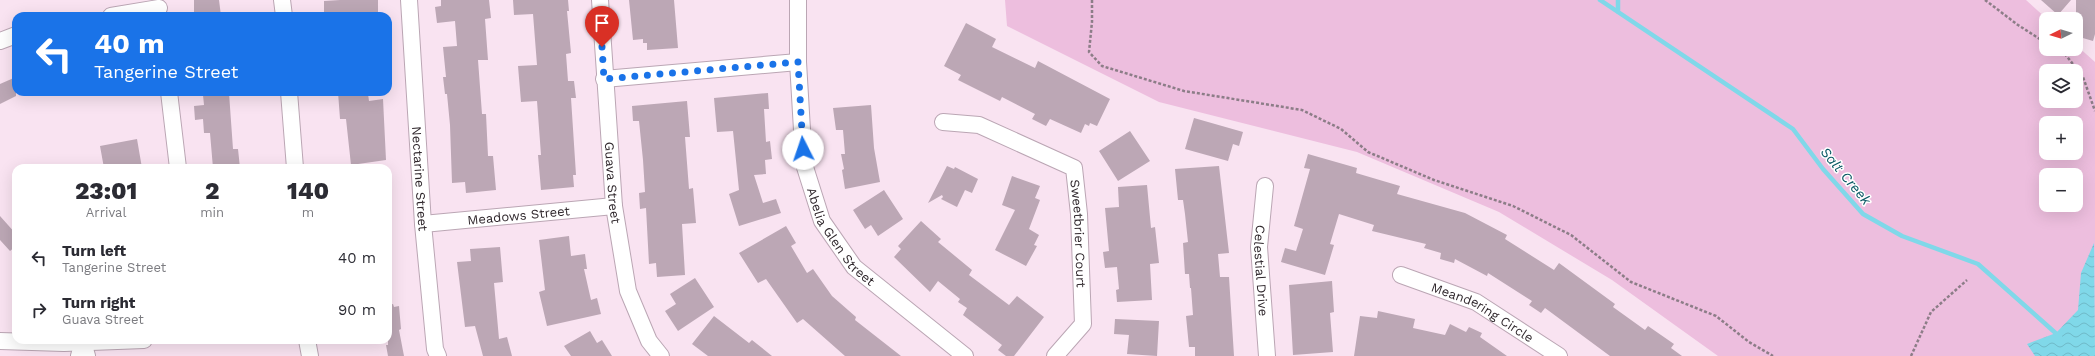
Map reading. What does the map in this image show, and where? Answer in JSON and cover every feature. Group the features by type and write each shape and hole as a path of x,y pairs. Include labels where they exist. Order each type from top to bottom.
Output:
{"street":[{"path":"282,0 284,12"},
{"name":"Nectarine Street","path":"409,0 423,224 435,349 438,356"},
{"name":"Guava Street","path":"600,0 604,79 614,206 628,291 649,341 661,356"},
{"name":"Abelia Glen Street","path":"798,0 798,62 804,164 822,221 854,267 965,356"},
{"path":"134,12 159,8"},
{"path":"0,41 12,36"},
{"path":"604,79 798,62"},
{"path":"169,96 178,164"},
{"path":"289,96 295,164"},
{"name":"Sweetbrier Court","path":"943,122 979,125 1074,168 1079,214 1083,324 1055,356"},
{"name":"Celestial Drive","path":"1265,186 1259,247 1267,356"},
{"name":"Meadows Street","path":"423,224 614,206"},
{"name":"Meandering Circle","path":"1401,275 1476,302 1559,356"},
{"path":"0,341 12,343"},
{"path":"23,344 83,352 124,344"},
{"path":"308,344 310,356"}],"path":[{"path":"1092,0 1092,22 1088,52 1102,66 1184,91 1302,110 1341,129 1368,152 1434,180 1513,206 1570,235 1631,282 1716,316 1749,342 1773,356"},
{"path":"1985,0 2039,38"},
{"path":"2067,56 2083,77 2095,111"},
{"path":"1911,356 1931,312 1967,280"}],"shaded area":[{"path":"1005,0 2026,0 2039,12 2039,56 2083,56 2083,51 2095,62 2095,356 1718,356 1612,280 1499,212 1357,152 1159,102 1007,26"}],"water":[{"path":"2094,243 2095,356 2035,356 2027,344 2056,333 2078,310 2081,273"}],"building":[{"path":"194,0 219,0 220,12 194,12"},
{"path":"378,0 378,12 324,12 324,1"},
{"path":"441,0 489,0 491,18 485,19 488,60 478,60 482,114 486,114 488,156 493,156 496,190 466,193 465,182 452,183 450,125 447,94 445,94 443,77 446,77 443,47 457,46 455,21 437,23 435,7 441,6"},
{"path":"513,0 568,0 569,11 567,11 571,53 566,54 568,81 574,81 576,98 571,98 576,175 573,175 574,187 541,190 538,155 541,155 537,101 521,102 518,66 537,65 533,14 514,15"},
{"path":"629,0 674,0 678,48 647,50 647,43 643,43 643,39 633,40"},
{"path":"2041,0 2071,0 2061,12 2055,12"},
{"path":"2076,0 2095,0 2095,34 2093,41 2083,38 2083,12 2076,12"},
{"path":"966,23 996,39 992,47 1035,68 1038,61 1110,99 1097,126 1090,123 1089,126 1085,124 1081,133 1050,119 1046,126 1032,119 1035,114 1002,97 1000,101 958,80 961,75 944,66"},
{"path":"12,79 12,96 16,96 0,104 0,84"},
{"path":"768,93 769,109 764,109 766,142 770,141 772,159 765,160 766,174 754,175 763,203 776,199 781,213 739,226 729,194 739,190 733,131 717,132 714,98"},
{"path":"203,96 229,96 233,149 238,149 240,164 213,164 210,133 204,133 203,119 195,120 194,106 204,105"},
{"path":"338,96 368,96 369,101 383,99 386,160 351,164 346,119 340,119"},
{"path":"687,101 690,137 685,137 689,189 693,188 696,223 682,224 685,275 657,277 656,263 649,264 646,208 640,209 639,193 645,192 643,160 639,121 633,121 632,106"},
{"path":"871,105 874,148 880,182 845,189 842,170 844,169 841,154 845,154 843,130 836,130 833,108"},
{"path":"1194,118 1243,132 1239,146 1233,144 1228,161 1185,149"},
{"path":"1130,131 1150,161 1118,181 1099,151"},
{"path":"137,139 141,164 103,164 100,146"},
{"path":"1308,154 1357,168 1356,173 1400,186 1397,194 1465,213 1507,235 1505,239 1554,270 1559,263 1615,304 1613,307 1645,330 1648,326 1674,344 1671,348 1682,356 1610,356 1545,308 1541,313 1529,305 1532,301 1488,273 1487,276 1455,259 1454,263 1440,259 1441,253 1424,248 1426,244 1372,231 1374,225 1339,214 1330,244 1334,245 1325,275 1281,262 1285,248 1296,251 1303,229 1294,226 1310,169 1304,168"},
{"path":"947,166 954,169 955,167 978,179 972,193 965,190 957,207 941,199 943,197 942,195 928,203"},
{"path":"1219,166 1229,253 1218,254 1220,277 1229,277 1234,356 1195,356 1195,347 1189,347 1186,316 1193,315 1189,274 1185,274 1183,243 1188,242 1183,200 1178,200 1175,169"},
{"path":"1012,176 1040,186 1035,198 1040,200 1029,229 1039,235 1034,245 1037,246 1026,266 995,250 1015,210 1002,205"},
{"path":"1147,185 1151,228 1155,227 1159,263 1150,264 1152,300 1117,302 1116,290 1119,289 1117,267 1105,268 1103,252 1109,251 1105,208 1119,207 1118,187"},
{"path":"884,190 903,219 878,236 871,225 865,229 853,210"},
{"path":"0,216 12,230 12,249 10,251 0,240"},
{"path":"921,221 941,239 938,242 972,270 969,275 1009,305 1017,296 1044,317 1014,356 1006,356 998,350 1002,345 963,315 967,308 958,302 960,299 938,281 930,292 894,257 901,249 898,246"},
{"path":"786,226 796,243 791,246 807,273 813,269 832,296 856,317 855,320 901,356 845,356 803,319 797,323 766,279 758,283 739,253"},
{"path":"569,236 571,256 585,254 587,269 584,269 591,300 597,298 601,314 547,326 539,292 545,290 539,240"},
{"path":"500,247 503,282 494,283 499,339 507,337 512,356 483,356 475,326 465,327 457,262 471,261 470,249"},
{"path":"695,278 714,307 678,331 665,311 676,304 670,294"},
{"path":"1332,281 1334,312 1330,313 1333,352 1293,355 1289,285"},
{"path":"392,304 394,307 399,306 401,329 399,330 404,356 388,356 386,345 392,344"},
{"path":"1378,311 1415,319 1413,328 1445,335 1450,324 1466,332 1469,327 1482,333 1480,337 1507,356 1354,356 1360,316 1377,318"},
{"path":"714,316 749,343 752,340 772,356 708,356 692,344"},
{"path":"1115,319 1159,321 1157,356 1127,354 1129,335 1114,334"},
{"path":"590,331 597,343 602,340 612,356 571,356 564,346"}],"waterway":[{"name":"Salt Creek","path":"1600,0 1793,129 1823,169 1863,214 1902,236 1978,264 2060,337"},
{"path":"1618,0 1618,12"}],"route":[{"path":"602,47 604,79 798,62 803,149"}]}
